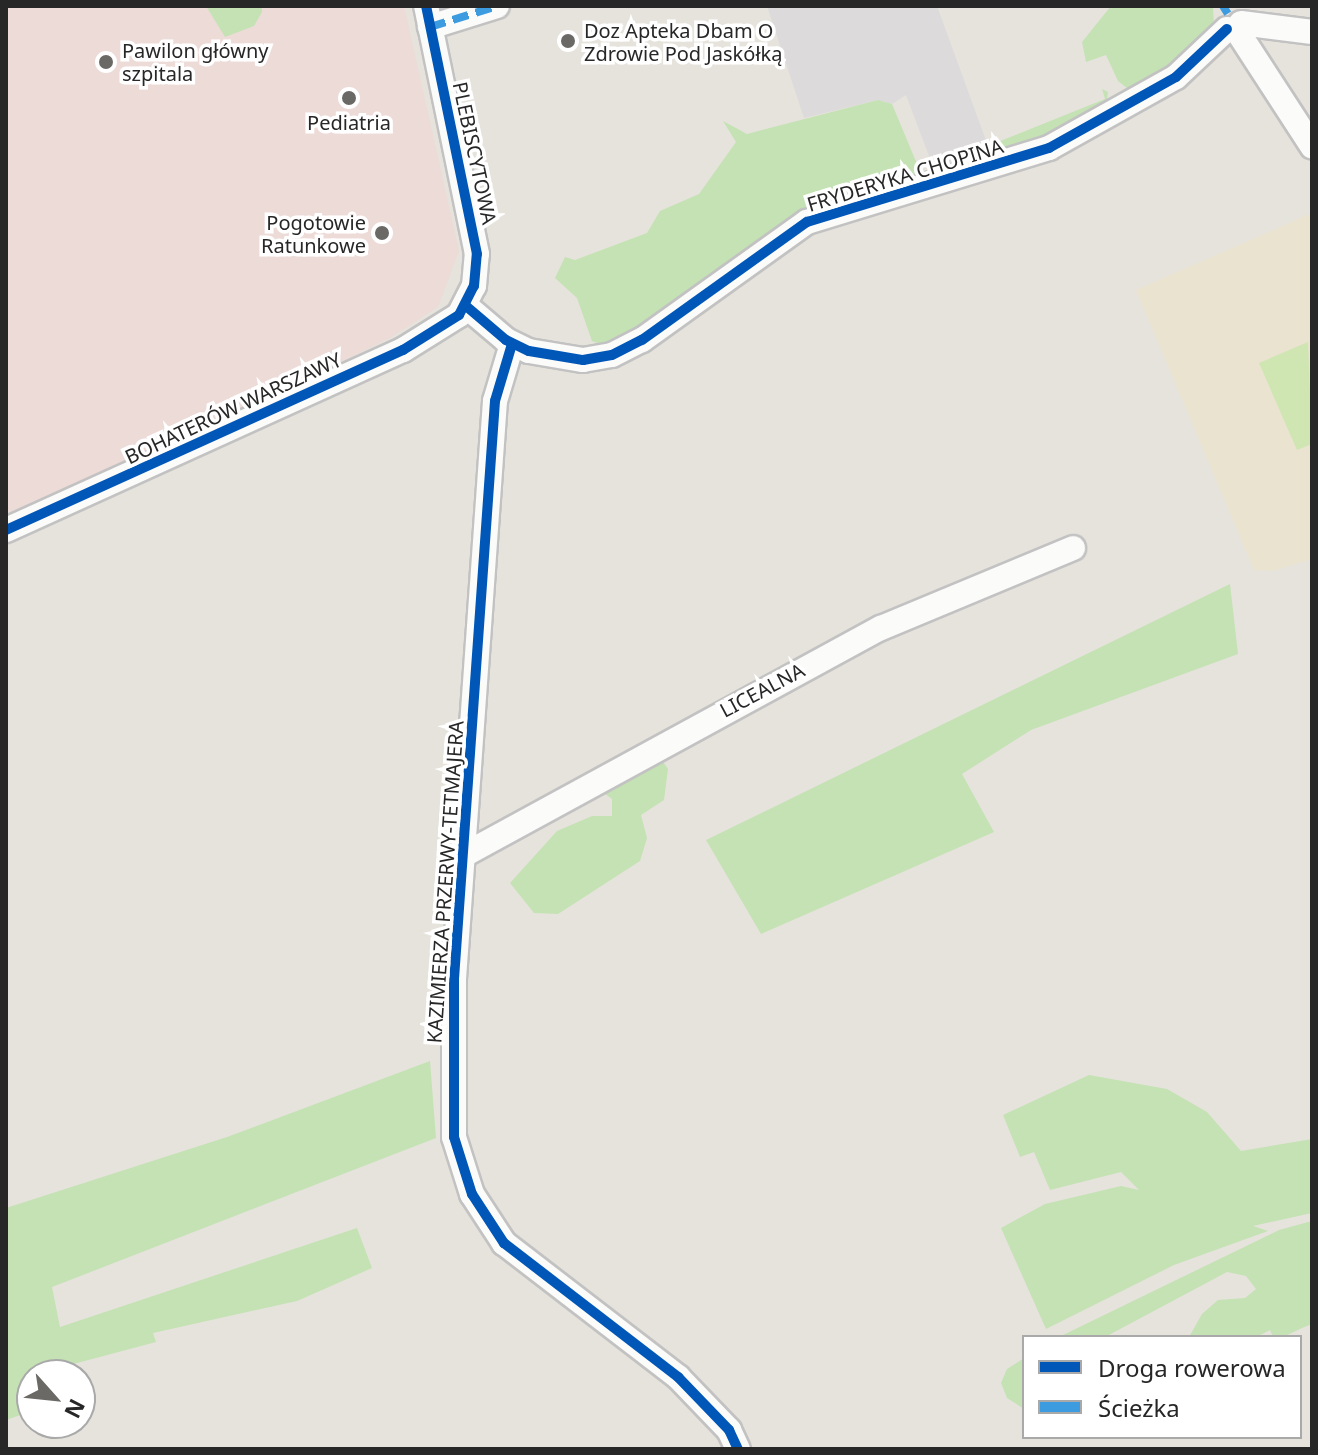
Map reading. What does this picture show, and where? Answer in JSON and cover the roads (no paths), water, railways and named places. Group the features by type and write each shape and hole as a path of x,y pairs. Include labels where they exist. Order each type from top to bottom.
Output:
{"street":[{"path":"428,17 497,6"},
{"name":"PLEBISCYTOWA","path":"428,17 477,254 474,286 466,306"},
{"path":"1231,20 1312,32"},
{"path":"1231,20 1312,146"},
{"name":"FRYDERYKA CHOPINA","path":"466,306 512,344 549,356 612,355 642,340 807,222 1049,148 1176,77 1231,20"},
{"name":"BOHATERÓW WARSZAWY","path":"6,530 403,350 450,324 466,306"},
{"name":"KAZIMIERZA PRZERWY-TETMAJERA","path":"512,344 495,401 450,1056 454,1137 472,1194 504,1243 678,1377 729,1430 738,1449"},
{"name":"LICEALNA","path":"462,856 881,628 1073,548"}],"place":[{"name":"Doz Apteka Dbam O Zdrowie Pod Jaskółką","path":"568,41"},
{"name":"Pawilon główny szpitala","path":"106,62"},
{"name":"Pediatria","path":"349,98"},
{"name":"Pogotowie Ratunkowe","path":"382,233"}]}
